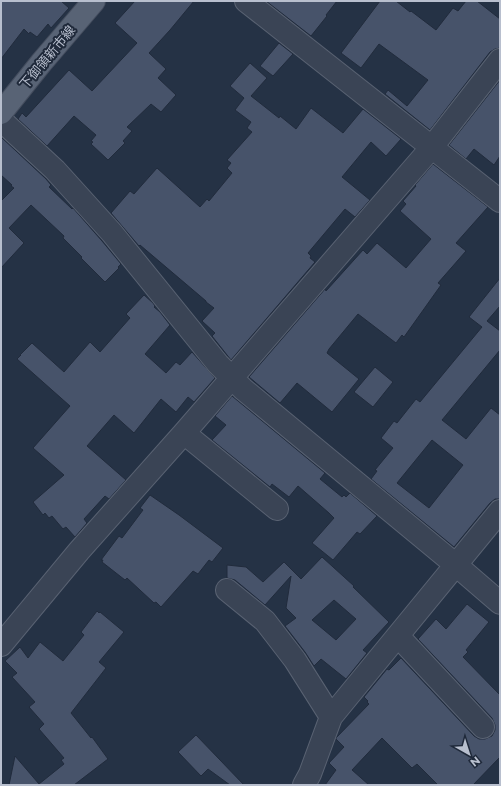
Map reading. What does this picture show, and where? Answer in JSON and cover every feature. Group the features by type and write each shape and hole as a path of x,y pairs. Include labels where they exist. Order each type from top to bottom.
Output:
{"main road":[{"name":"下御領新市線","path":"1,113 94,1"}],"street":[{"path":"246,1 500,201"},
{"path":"1,645 79,551 184,433 432,147 500,60"},
{"path":"1,120 55,170 112,233 231,378 500,603"},
{"path":"184,433 276,509"},
{"path":"304,785 310,774 331,717 500,511"},
{"path":"227,590 265,621 295,660 331,717"},
{"path":"398,636 483,727"}],"building":[{"path":"1,1 61,1 69,8 51,28 48,24 37,37 30,32 29,34 24,29 1,59"},
{"path":"135,1 194,1 149,53 166,69 158,78 176,95 161,112 151,104 127,127 132,131 123,141 125,143 108,160 91,144 93,142 91,141 96,135 74,116 47,146 18,119 22,113 26,117 69,70 92,91 137,43 115,23"},
{"path":"266,1 337,1 311,36"},
{"path":"380,1 396,1 436,30 453,8 458,11 466,1 477,1 500,19 500,48 490,52 430,130 385,94 388,90 407,106 428,80 379,44 361,68 341,53"},
{"path":"279,43 293,54 273,76 260,66"},
{"path":"250,63 267,78 251,96 296,129 311,108 343,133 363,109 401,139 386,156 371,142 342,177 370,200 355,217 345,209 308,253 311,256 310,258 315,262 231,360 212,336 215,333 202,321 214,308 140,245 139,246 111,213 130,191 134,194 157,168 200,207 207,199 209,201 232,173 227,168 231,163 227,160 252,132 247,128 251,122 235,110 244,98 230,86"},
{"path":"500,80 500,156 494,165 474,149 466,159 449,145"},
{"path":"1,137 46,179 51,185 49,187 72,209 73,208 121,264 105,282 63,238 64,236 31,205 9,228 24,243 1,268 1,201 14,188 1,175"},
{"path":"433,164 488,207 456,243 466,251 438,283 441,285 404,337 402,335 396,343 358,314 327,353 359,379 332,412 297,383 280,403 249,377 325,289 326,291 363,250 367,254 377,243 406,268 431,239 400,211 406,204 403,201"},
{"path":"500,278 500,306 487,321 500,331 500,350 442,420 466,439 491,408 500,415 500,499 495,499 490,503 454,547 371,479 377,471 375,470 393,448 381,438 394,421 397,423 416,399 420,402 482,327 469,317","holes":["432,440 463,465 429,508 397,483"]},
{"path":"144,295 153,303 155,306 154,307 170,325 145,354 166,373 176,362 180,365 192,352 215,378 194,402 188,397 176,412 161,399 134,433 114,415 87,446 126,480 109,499 105,496 84,519 87,523 75,537 66,527 63,529 52,516 49,518 45,513 43,515 33,502 64,475 33,448 70,406 17,359 32,343 64,372 90,342 100,352 130,318 126,314"},
{"path":"375,367 393,382 373,407 354,392"},
{"path":"232,396 325,473 320,479 342,497 344,495 346,497 350,493 377,516 360,534 357,532 333,560 312,543 334,518 329,513 298,486 289,497 272,484 270,487 212,440 226,425 215,416"},
{"path":"150,495 223,548 212,562 209,560 198,574 193,571 161,607 156,602 154,603 127,578 125,580 102,562 103,560 101,560 119,536 122,538 143,510 140,508"},
{"path":"322,557 354,586 353,587 389,622 363,650 367,653 346,679 321,659 314,666 285,626 296,618 286,608 291,576 265,605 235,580 227,578 227,565 246,567 263,582 284,562 301,579","holes":["334,600 356,619 336,640 312,620"]},
{"path":"467,604 489,622 466,650 468,652 463,657 500,695 500,757 473,785 438,785 417,764 412,768 382,738 352,770 369,785 325,785 336,770 329,763 344,747 336,738 369,704 364,697 387,669 389,670 401,658 474,736 479,739 485,739 492,736 495,730 495,725 492,718 418,639 436,619 446,629"},
{"path":"97,611 124,632 99,662 106,668 71,713 91,738 92,737 108,759 74,785 9,785 15,756 39,784 64,764 61,760 64,758 39,729 44,724 29,707 35,702 12,677 17,673 5,661 20,647 28,658 40,642 63,661 84,635 81,632"},
{"path":"196,735 244,785 230,785 208,769 201,776 178,752"}]}
